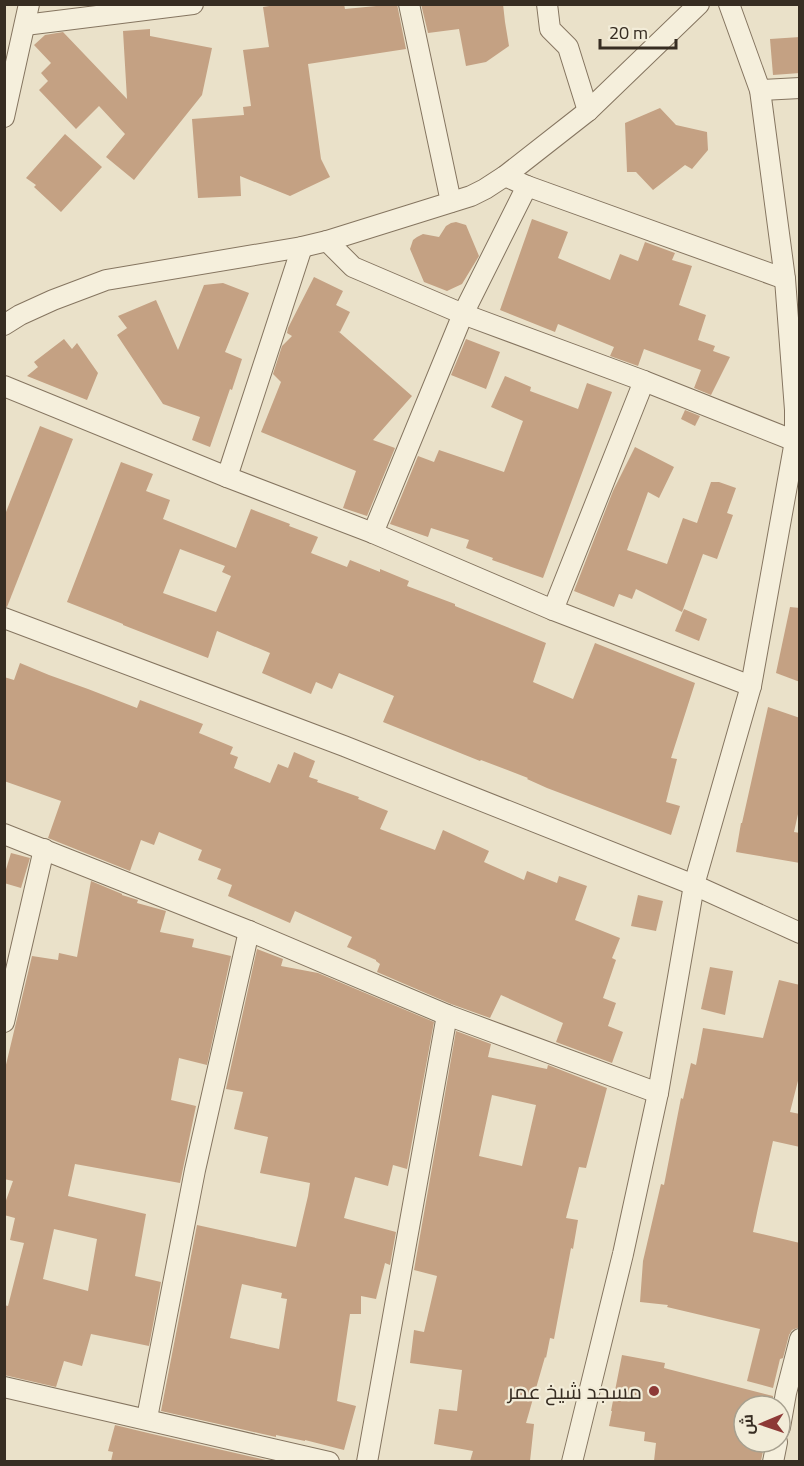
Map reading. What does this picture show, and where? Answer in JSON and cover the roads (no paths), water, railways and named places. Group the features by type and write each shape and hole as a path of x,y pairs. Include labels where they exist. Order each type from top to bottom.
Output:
{"street":[{"path":"4,117 29,4"},
{"path":"25,24 193,4"},
{"path":"410,4 451,202"},
{"path":"547,4 550,29 568,47 588,111"},
{"path":"4,325 53,300 106,280 327,241 485,189 588,111 699,4"},
{"path":"572,1461 623,1254 658,1093 694,885 751,686 797,442 784,279 760,90 729,4"},
{"path":"760,90 800,88"},
{"path":"505,176 784,279"},
{"path":"373,533 463,314 527,186"},
{"path":"327,241 352,267 463,314 645,381 797,442"},
{"path":"227,477 302,247"},
{"path":"553,610 645,381"},
{"path":"4,386 227,477 373,533 553,610 751,686"},
{"path":"4,618 344,746 694,885 800,933"},
{"path":"4,834 249,931 447,1015 658,1093"},
{"path":"4,1022 44,849"},
{"path":"147,1419 195,1170 249,931"},
{"path":"367,1461 447,1015"},
{"path":"793,1391 800,1340"},
{"path":"4,1387 329,1461"}],"place":[{"name":"مسجد شيخ عمر","path":"654,1391"}]}
